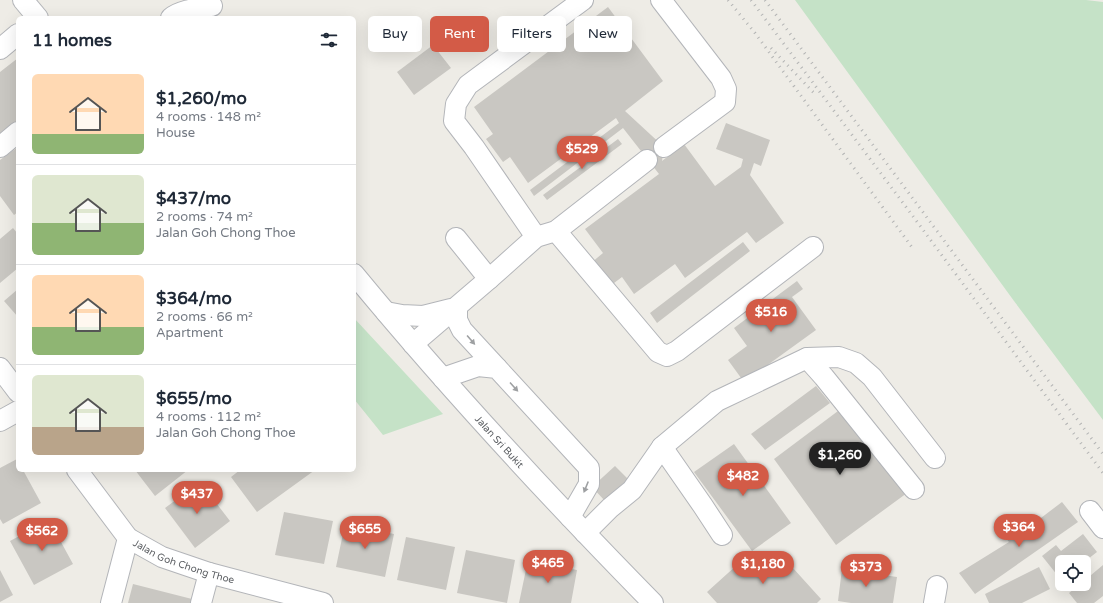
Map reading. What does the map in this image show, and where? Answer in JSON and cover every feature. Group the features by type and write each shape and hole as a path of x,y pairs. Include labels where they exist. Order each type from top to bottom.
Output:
{"street":[{"path":"23,0 36,16"},
{"path":"536,237 474,147 454,121 456,104 468,85 583,0"},
{"path":"661,0 721,78 726,89 724,102 664,147"},
{"path":"174,16 190,10 213,8"},
{"path":"0,49 16,36"},
{"path":"0,147 16,134"},
{"path":"413,344 536,237 556,231 647,160"},
{"path":"556,231 658,352 667,356 677,351 813,247"},
{"path":"456,238 489,279"},
{"name":"Jalan Sri Bukit","path":"356,276 443,378 570,517 653,603"},
{"path":"386,312 402,315 423,316 457,307"},
{"path":"457,307 457,320 462,330 589,468 589,484 570,517"},
{"path":"585,533 610,508 632,490 662,447 717,401 807,358 839,357 856,363 872,377 935,458"},
{"path":"807,358 914,489"},
{"path":"443,378 478,366 497,368"},
{"path":"0,368 16,389"},
{"path":"0,421 16,411"},
{"path":"662,447 722,535"},
{"name":"Jalan Goh Chong Thoe","path":"78,472 128,538 162,557 209,573 323,603"},
{"path":"1090,511 1103,528"},
{"path":"111,603 128,538"},
{"path":"201,603 209,573"}],"green space":[{"path":"795,0 1086,0 1103,2 1103,420 1014,301"},
{"path":"356,320 443,414 383,435 356,401"}],"building":[{"path":"608,7 615,16 596,16"},
{"path":"574,32 574,52 632,52 632,39 663,81 625,111 664,147 662,161 684,144 715,186 741,167 743,159 716,149 726,123 770,140 761,166 754,163 750,175 784,223 756,243 747,232 685,278 675,264 634,294 622,277 610,286 591,263 603,253 585,229 659,174 623,128 534,196 530,190 619,123 616,118 528,183 510,157 503,162 486,139 493,134 474,107 548,52 566,52 566,38"},
{"path":"430,47 430,52 438,52 451,68 414,95 397,72"},
{"path":"16,60 16,125 0,137 0,72"},
{"path":"618,139 622,144 547,200 543,195"},
{"path":"16,148 16,214 14,215 0,196 0,160"},
{"path":"13,228 16,232 16,270 0,283 0,239"},
{"path":"743,242 750,251 657,323 650,313"},
{"path":"797,281 803,289 792,297 816,330 744,382 728,360 747,346 734,328"},
{"path":"16,291 16,315 4,301"},
{"path":"816,386 830,403 765,450 751,434"},
{"path":"842,408 907,493 836,545 774,459"},
{"path":"734,444 791,523 752,551 694,472"},
{"path":"16,460 16,472 24,472 41,503 3,524 0,519 0,468"},
{"path":"615,466 628,479 605,501 592,487"},
{"path":"137,472 185,472 155,496"},
{"path":"237,472 312,472 257,512 231,477"},
{"path":"200,482 230,521 195,548 165,508"},
{"path":"1062,502 1078,522 975,594 959,573 1009,542 1005,537 1023,522 1029,527"},
{"path":"284,512 333,521 324,564 275,555"},
{"path":"49,520 73,564 34,585 10,541"},
{"path":"345,524 394,534 385,577 336,567"},
{"path":"1083,534 1097,552 1091,557 1091,555 1055,555 1055,572 1042,556 1056,545 1061,551"},
{"path":"406,537 455,547 446,590 397,580"},
{"path":"466,550 515,560 507,603 457,593"},
{"path":"748,555 765,573 783,557 821,599 817,603 717,603 707,592"},
{"path":"528,560 577,570 571,603 519,603"},
{"path":"1103,565 1103,596 1094,603 1077,603 1069,593 1071,591 1091,591 1091,575"},
{"path":"1039,567 1050,589 1022,603 989,603 985,594"},
{"path":"842,569 897,577 893,603 851,603 838,601"},
{"path":"0,570 13,595 0,602"},
{"path":"133,584 192,599 191,603 128,603"}],"railway":[{"path":"728,0 755,33 914,250"},
{"path":"751,0 1103,473"},
{"path":"765,0 1103,454"},
{"path":"771,48 814,93"}]}
